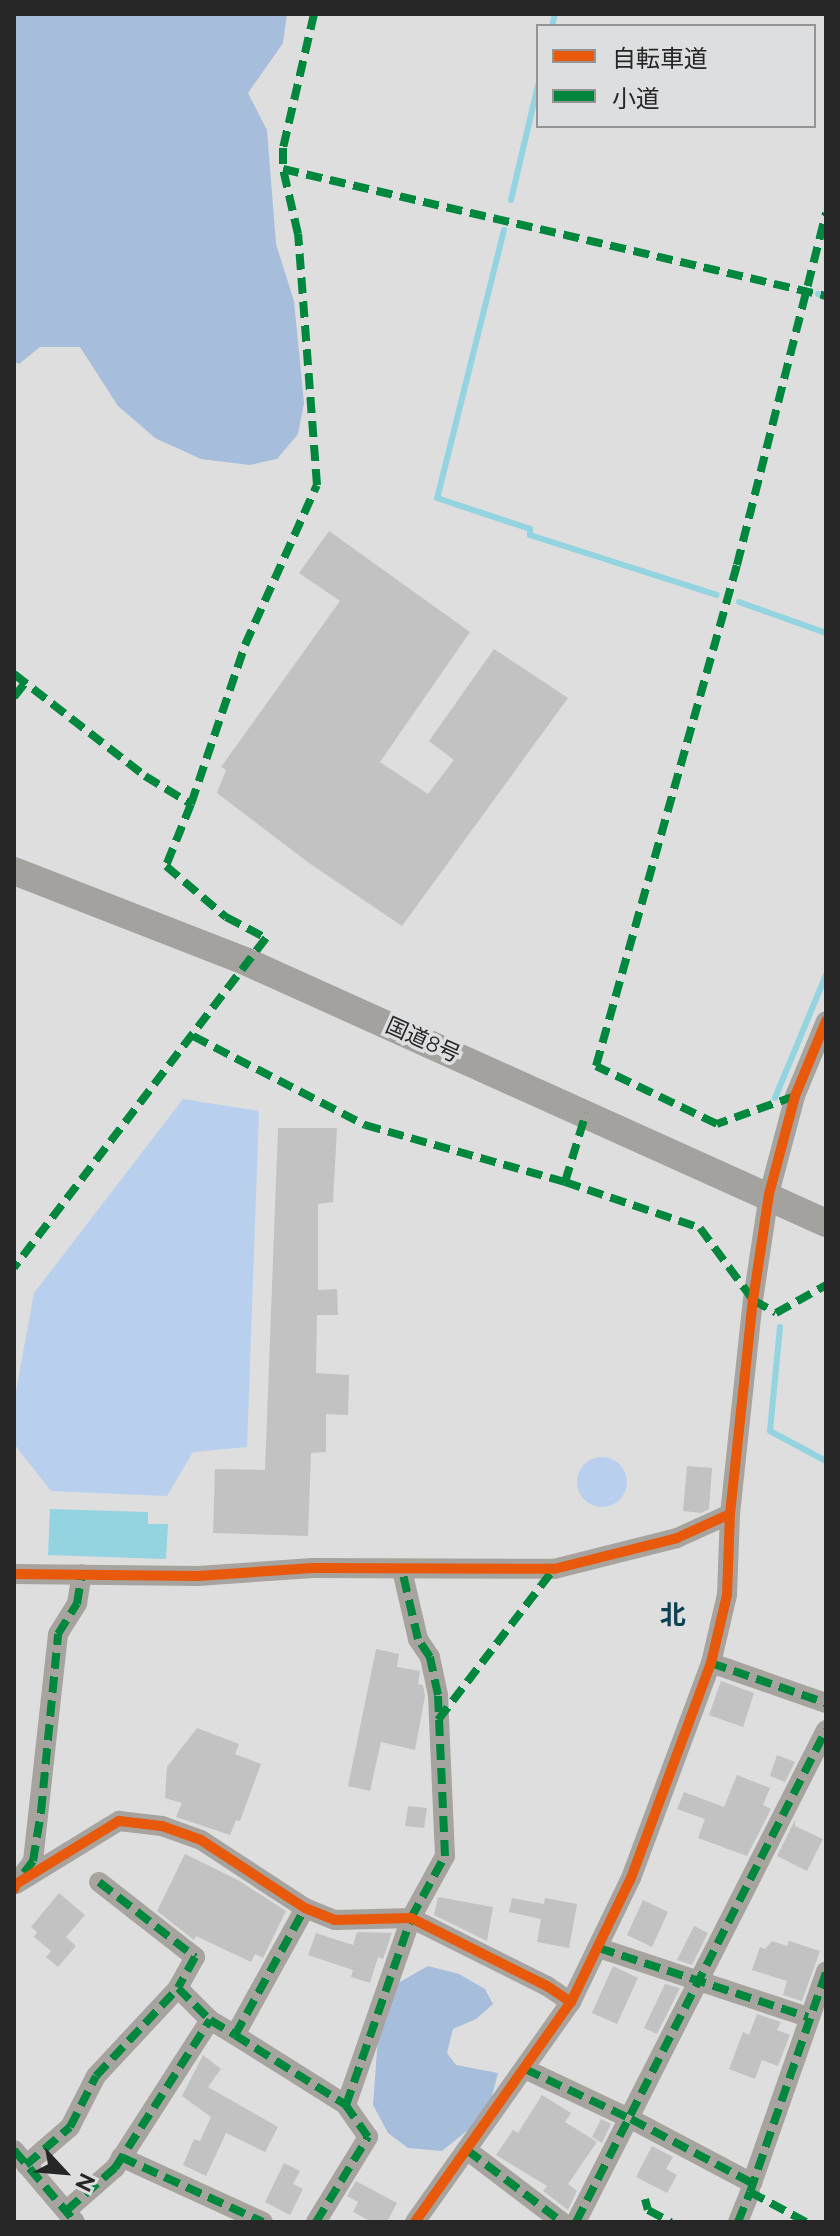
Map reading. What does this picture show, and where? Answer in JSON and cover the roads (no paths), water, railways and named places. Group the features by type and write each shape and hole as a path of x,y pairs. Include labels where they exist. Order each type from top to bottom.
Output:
{"highway":[{"name":"国道8号","path":"14,871 247,962 769,1194 826,1223"}],"street":[{"path":"415,2222 571,2002 631,1878 711,1663 727,1595 730,1514 753,1300 769,1194 795,1096 826,1021"},
{"path":"14,1574 198,1576 313,1568 554,1569 677,1538 730,1514"},
{"path":"346,2105 411,1918 445,1856 438,1695 430,1657 418,1639 402,1570"},
{"path":"15,1885 33,1861 58,1634 77,1604 82,1574"},
{"path":"711,1663 826,1703"},
{"path":"576,2222 826,1730"},
{"path":"15,1885 119,1821 162,1826 201,1840 305,1908 335,1920 411,1918 547,1986 571,2002"},
{"path":"99,1882 195,1957 178,1988 96,2076 70,2127 20,2157 71,2216 115,2168 210,2020"},
{"path":"235,2035 305,1908"},
{"path":"599,1948 808,2017"},
{"path":"525,2069 631,2119 752,2183 826,1972"},
{"path":"178,1988 210,2020 346,2105 368,2137 316,2222"},
{"path":"467,2150 562,2222"},
{"path":"121,2157 263,2222"},
{"path":"738,2222 750,2192"}],"waterway":[{"path":"552,24 555,14"},
{"path":"511,200 536,94"},
{"path":"504,230 437,498 530,529 530,535 717,595"},
{"path":"818,294 826,296"},
{"path":"739,602 826,633"},
{"path":"775,1098 826,975"},
{"path":"780,1327 770,1431 826,1461"}],"district":[{"name":"北","path":"673,1616"}]}
